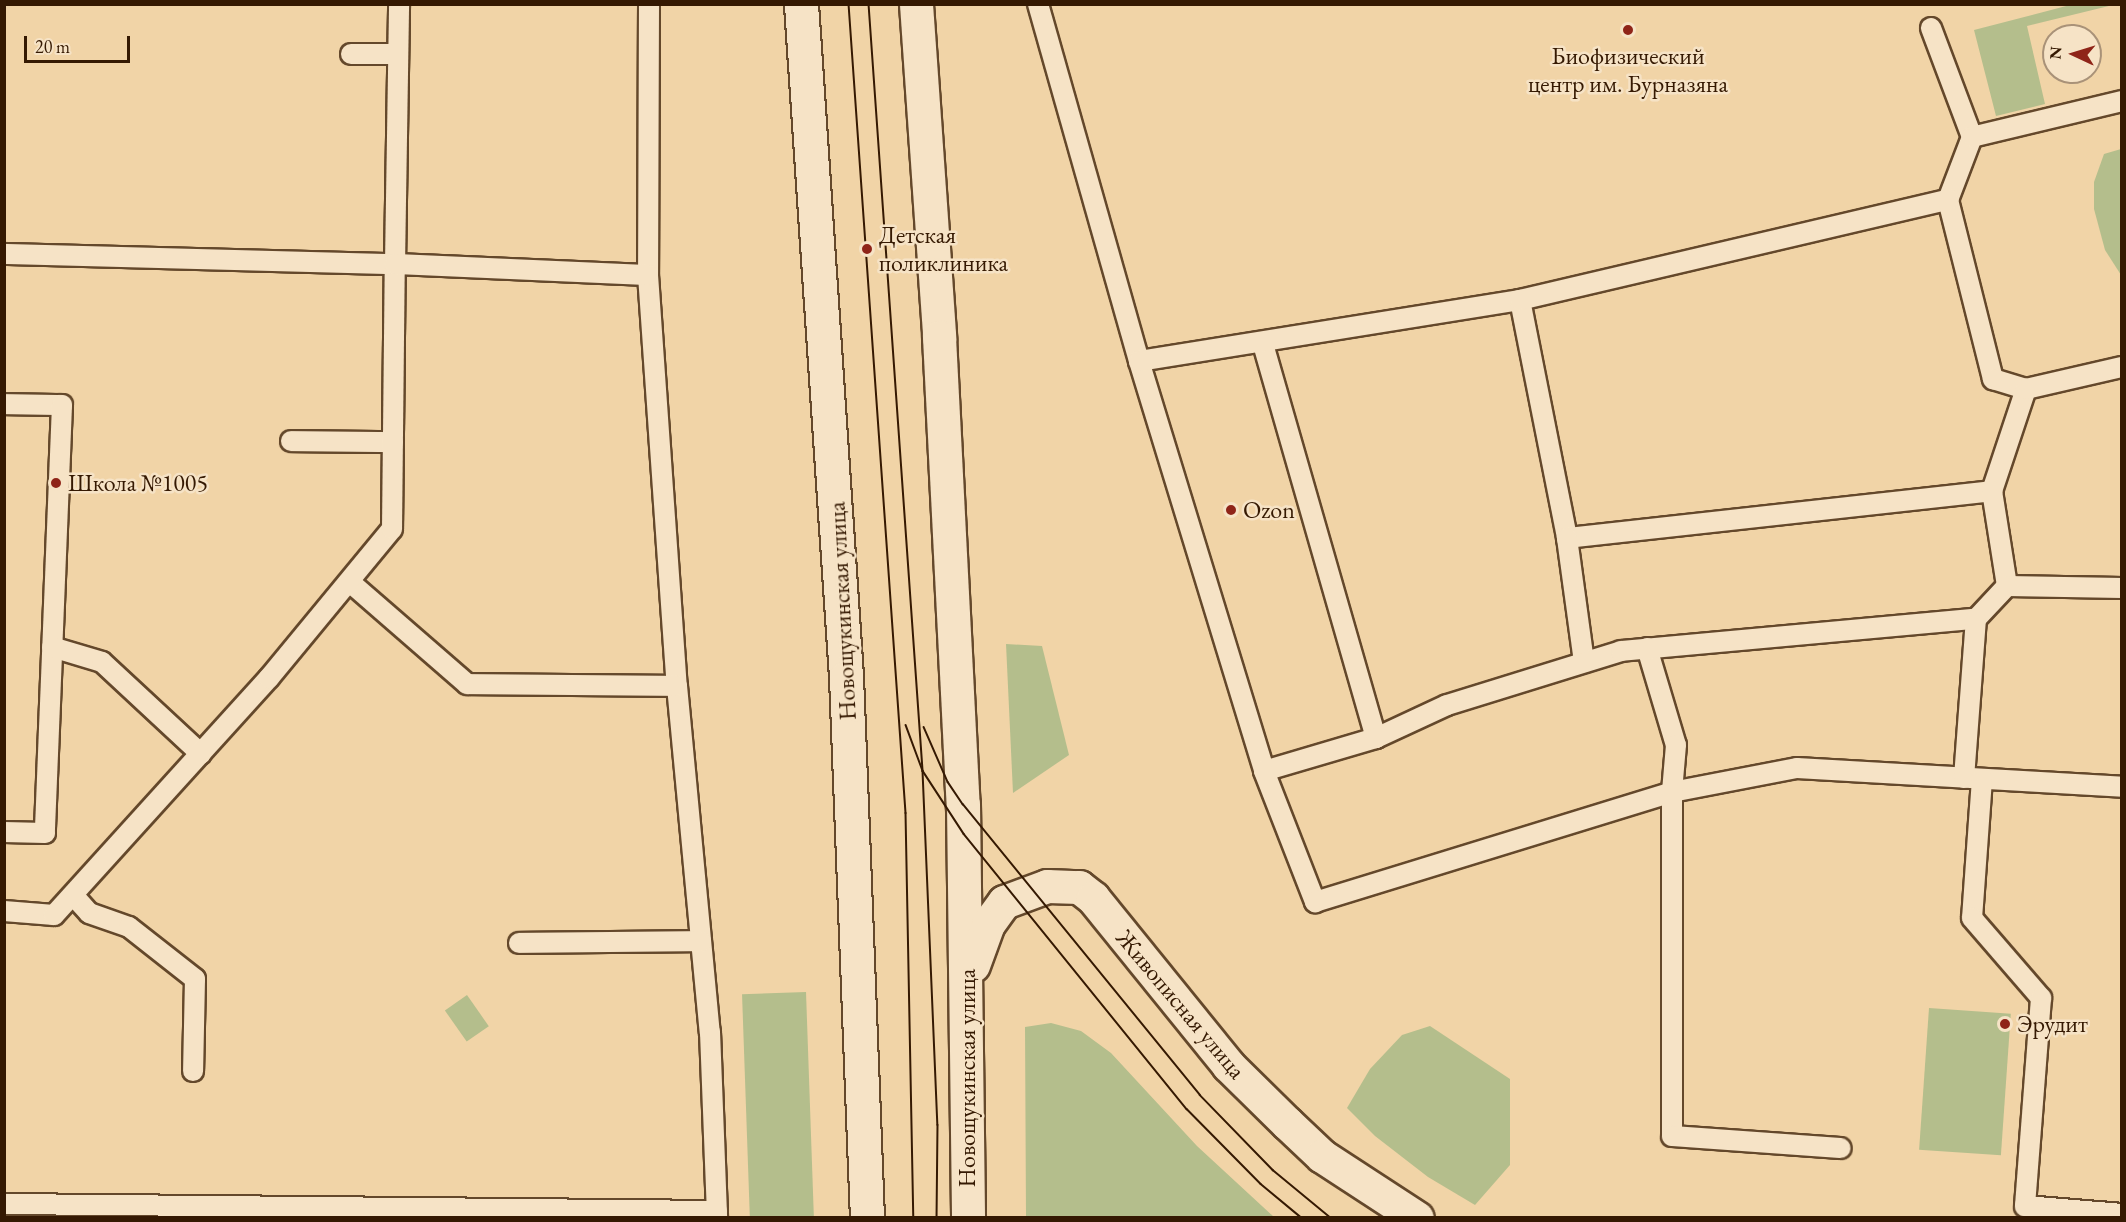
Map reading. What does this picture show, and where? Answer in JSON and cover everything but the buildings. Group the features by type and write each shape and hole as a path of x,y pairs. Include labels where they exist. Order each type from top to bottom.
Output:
{"main road":[{"name":"Новощукинская улица","path":"801,4 846,665 867,1218"},
{"name":"Новощукинская улица","path":"916,4 951,544 967,981 968,1218"},
{"name":"Живописная улица","path":"967,981 988,924 1004,902 1047,886 1079,887 1094,898 1228,1065 1287,1123 1322,1156 1417,1218"}],"lane":[{"path":"4,911 54,915 201,754 351,583 392,529 399,4"},
{"path":"4,1204 504,1213 717,1214 710,1032 677,686 648,275 649,4"},
{"path":"1038,4 1139,361 1264,771 1315,902 1672,792 1797,768 2121,787"},
{"path":"1931,28 1972,137 1948,200 1993,379 2026,388 2121,367"},
{"path":"351,54 398,54"},
{"path":"1972,137 2121,101"},
{"path":"1139,361 1263,344 1520,300 1948,200"},
{"path":"4,254 395,264 648,275"},
{"path":"1520,300 1567,538 1584,662"},
{"path":"1263,344 1376,738"},
{"path":"2007,586 1992,491 2026,388"},
{"path":"4,404 62,405 45,833 4,832"},
{"path":"291,441 393,442"},
{"path":"1567,538 1992,491"},
{"path":"351,583 467,684 677,686"},
{"path":"1264,771 1376,738 1447,705 1621,651 1976,618 2007,586 2121,588"},
{"path":"1976,618 1972,918 2041,999 2025,1206 2121,1214"},
{"path":"52,647 102,662 201,754"},
{"path":"1647,648 1676,746 1672,792 1672,1136 1841,1148"},
{"path":"73,896 89,913 129,927 195,979 194,1071"},
{"path":"519,943 701,941"}],"green space":[{"path":"2070,5 2113,5 2027,26 2045,104 1996,116 1974,30"},
{"path":"2122,149 2121,275 2105,250 2094,209 2094,182 2104,154"},
{"path":"1006,644 1042,646 1069,755 1013,793"},
{"path":"806,992 814,1217 750,1218 742,994"},
{"path":"467,995 489,1026 467,1042 445,1010"},
{"path":"1929,1008 2011,1014 2001,1155 1919,1150"},
{"path":"1051,1023 1081,1031 1111,1053 1197,1146 1274,1217 1026,1217 1025,1027"},
{"path":"1430,1026 1510,1079 1510,1165 1475,1205 1428,1177 1375,1136 1347,1108 1370,1069 1402,1035"}],"tram line":[{"path":"849,4 906,813 914,1218"},
{"path":"869,4 923,771 938,1125 937,1218"},
{"path":"906,725 923,771 964,834 1187,1109 1261,1184 1302,1218"},
{"path":"924,727 948,782 963,804 1200,1095 1273,1170 1331,1218"}],"place":[{"name":"Биофизический центр им. Бурназяна","path":"1628,30"},
{"name":"Детская поликлиника","path":"867,249"},
{"name":"Школа №1005","path":"56,483"},
{"name":"Ozon","path":"1231,510"},
{"name":"Эрудит","path":"2005,1024"}]}
